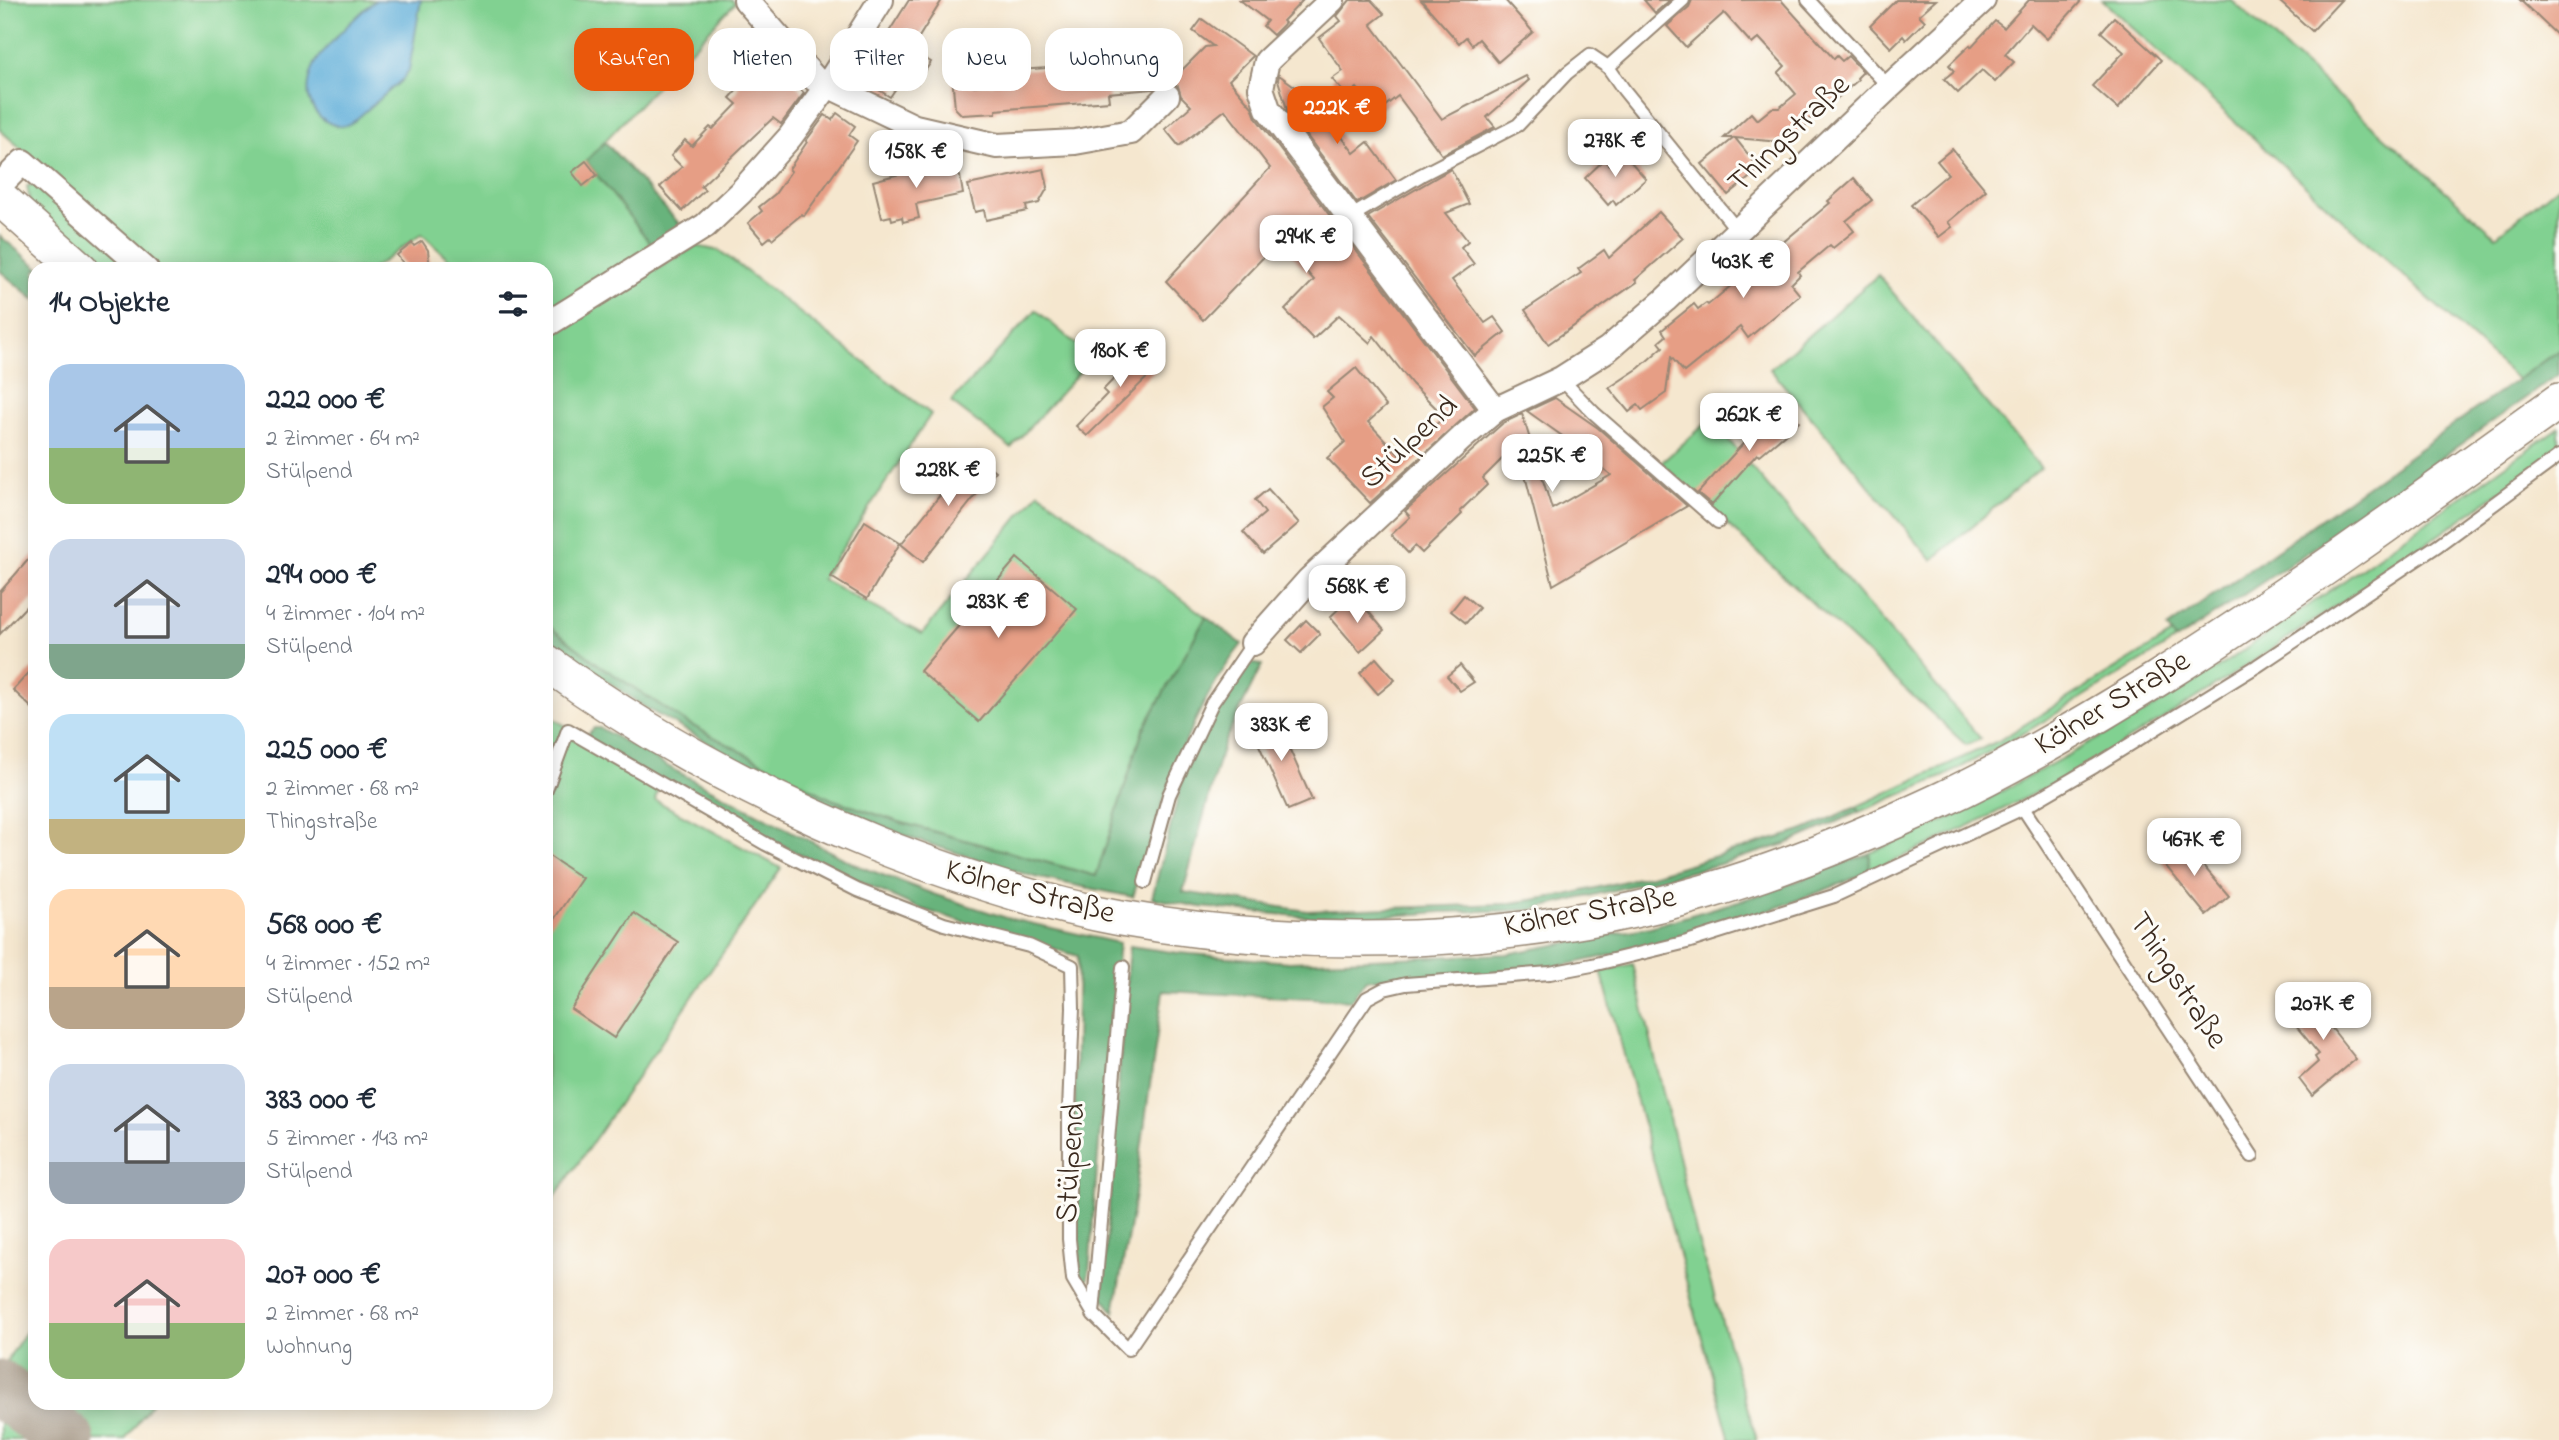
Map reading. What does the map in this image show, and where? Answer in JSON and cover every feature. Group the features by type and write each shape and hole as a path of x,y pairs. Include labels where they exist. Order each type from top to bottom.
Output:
{"main road":[{"path":"0,198 72,262"},
{"name":"Kölner Straße","path":"553,667 657,737 763,795 936,867 1040,899 1116,918 1191,929 1255,934 1385,938 1514,929 1617,913 1705,892 1818,853 1958,792 2072,730 2224,637 2323,571 2559,401"}],"street":[{"path":"746,0 815,79 827,86 915,127 997,146 1074,142 1131,132 1167,96"},
{"path":"553,322 705,226 766,167 827,86 881,0"},
{"name":"Stülpend","path":"1253,643 1309,580 1495,410 1268,109 1261,88 1267,61 1332,0"},
{"name":"Thingstraße","path":"1495,410 1561,379 1608,349 1665,300 1983,0"},
{"path":"0,184 23,162 137,262"}],"lane":[{"path":"1350,217 1422,175 1518,125 1567,73 1590,55 1608,67 1683,0"},
{"name":"Thingstraße","path":"1808,0 1889,87"},
{"name":"Thingstraße","path":"1608,67 1738,232"},
{"path":"1561,379 1594,412 1718,522"},
{"path":"553,771 568,730 766,844 857,890 944,924 1029,946 1072,966 1069,1239 1073,1279 1093,1314 1128,1349 1367,998 1384,989 1406,984 1550,973 1687,943 1834,897 2023,808 2258,666 2438,545 2559,456"},
{"name":"Stülpend","path":"1145,883 1169,795 1212,703 1253,643"},
{"name":"Thingstraße","path":"2023,808 2252,1156"},
{"name":"Stülpend","path":"1093,1314 1123,967"}],"green space":[{"path":"0,0 732,0 735,3 711,28 708,28 708,32 694,46 694,28 574,28 574,91 652,91 586,161 655,249 553,312 553,262 452,262 422,234 382,262 148,262 0,130"},
{"path":"2102,0 2231,0 2496,236 2559,185 2559,350 2518,380"},
{"path":"605,142 685,230 655,249 586,161"},
{"path":"41,182 131,262 94,262 30,204 27,186"},
{"path":"0,236 32,262 28,262 28,294 0,271"},
{"path":"696,246 720,251 931,414 822,579 922,634 1039,492 1206,617 1143,730 1096,876 899,822 831,799 689,724 598,664 553,629 553,331"},
{"path":"1878,275 2041,468 1932,560 1770,369"},
{"path":"1036,310 1092,358 1011,448 951,402"},
{"path":"2559,350 2559,374 2323,542 2176,640 2167,628"},
{"path":"1711,419 1981,739 1966,745 1661,463"},
{"path":"2559,427 2559,450 2229,677 2055,782 1963,829 1869,872 1870,853 1962,813 2143,714 2219,667"},
{"path":"1206,617 1242,644 1205,702 1176,765 1133,897 1035,877 916,840 799,793 647,709 553,644 553,629 598,664 689,724 831,799 899,822 1096,876 1143,730"},
{"path":"2172,634 2176,640 2026,732 1945,776 1859,812 1856,807 1998,741"},
{"path":"1249,663 1262,665 1223,745 1183,892 1307,911 1504,904 1566,895 1651,875 1805,830 1856,807 1859,812 1786,844 1717,865 1532,910 1441,912 1341,920 1200,907 1152,898 1185,770 1226,691"},
{"path":"553,718 660,783 655,800 781,868 553,1200"},
{"path":"594,728 600,728 856,865 1007,918 1119,943 1101,1116 1089,1273 1084,1290 1077,1279 1072,1224 1078,956 918,908 808,858 712,811 584,738"},
{"path":"1870,853 1869,872 1799,900 1693,934 1539,971 1494,977 1398,977 1366,980 1351,1000 1163,991 1133,1208 1114,1312 1102,1296 1129,946 1289,962 1507,954 1650,927 1769,892"},
{"path":"1633,964 1697,1237 1757,1440 1730,1440 1601,971"},
{"path":"28,1329 28,1410 147,1410 125,1440 0,1440 0,1363 4,1365"}],"water":[{"path":"376,0 421,0 409,70 403,79 353,122 339,126 332,124 320,116 311,104 309,80 315,64 334,39"}],"building":[{"path":"909,0 942,0 925,28 891,28"},
{"path":"1240,0 1303,0 1273,35 1263,26 1267,21"},
{"path":"1350,0 1371,0 1384,14 1371,24 1442,119 1526,76 1529,80 1487,117 1495,127 1442,155 1398,96 1376,113 1357,88 1347,96 1332,79 1343,71 1319,38 1341,21 1337,16"},
{"path":"1421,0 1505,0 1533,32 1498,62 1479,39 1472,45 1466,37 1459,43"},
{"path":"1644,0 1670,0 1655,13"},
{"path":"1692,0 1781,0 1834,59 1837,56 1842,61 1848,56 1863,72 1858,80 1825,109 1806,122 1806,126 1781,142 1735,138 1760,169 1728,195 1702,164 1734,138 1724,138 1751,113 1757,120 1772,108 1779,108 1796,94 1778,73 1785,66 1759,38 1752,44 1724,13 1686,47 1667,26 1689,7"},
{"path":"1896,0 1936,0 1919,15 1925,21 1906,40 1903,36 1891,48 1870,26"},
{"path":"2029,0 2082,0 2047,39 2031,24 2005,54 2014,62 1995,82 1982,70 1958,93 1944,79 1954,71 1949,65 1970,45 1971,47 1995,21 2004,28"},
{"path":"2278,0 2341,0 2312,31"},
{"path":"2520,0 2559,0 2559,37"},
{"path":"2114,17 2161,60 2118,109 2092,86 2124,52 2101,32"},
{"path":"1202,19 1253,56 1229,80 1252,107 1256,118 1475,408 1370,503 1327,458 1345,442 1322,407 1333,398 1327,392 1356,368 1386,406 1368,422 1402,458 1445,417 1412,384 1374,336 1370,343 1339,315 1313,339 1285,310 1314,280 1279,241 1203,320 1166,281 1270,168 1225,110 1179,146 1165,129 1191,106 1180,91 1183,91 1183,69 1205,47 1213,46 1193,31"},
{"path":"1045,68 1045,91 1130,91 1108,93 1109,101 996,110 996,113 962,115 955,108 953,91 1031,91 1031,69"},
{"path":"1279,75 1328,110 1324,113 1354,153 1368,142 1396,180 1357,203 1287,109 1278,80"},
{"path":"736,91 804,93 781,124 773,118 701,186 705,190 682,211 660,187 682,167 671,156 685,140 692,146 710,127 713,129 737,104 730,98"},
{"path":"880,91 894,91 890,97"},
{"path":"837,113 855,126 849,135 857,141 804,216 802,214 772,239 770,237 764,242 748,223 762,211 759,207 775,194 791,171 789,169 806,141 825,115 832,120"},
{"path":"1952,149 1986,190 1948,222 1952,227 1939,237 1911,205 1948,174 1937,161"},
{"path":"1623,153 1646,179 1616,205 1613,200 1608,205 1585,178 1604,160 1609,165"},
{"path":"953,160 956,173 960,176 963,194 916,204 919,218 903,222 902,217 892,220 891,216 882,218 873,181"},
{"path":"586,161 597,175 583,186 572,172"},
{"path":"1044,169 1048,187 1039,203 1026,206 1027,211 986,220 984,210 975,212 968,185"},
{"path":"1451,169 1469,204 1446,213 1468,241 1461,247 1474,264 1452,280 1485,323 1494,317 1505,332 1475,356 1368,217"},
{"path":"1854,178 1872,200 1846,221 1854,231 1833,248 1830,245 1798,272 1800,275 1791,284 1800,295 1748,338 1740,327 1684,372 1671,357 1666,393 1642,410 1638,405 1629,412 1609,388 1639,368 1663,347 1659,342 1666,336 1662,330 1694,304 1698,309 1706,303 1708,305 1830,203 1828,201"},
{"path":"1659,212 1683,238 1635,280 1637,282 1548,344 1525,310 1581,273 1578,269 1604,250 1609,258"},
{"path":"422,241 428,250 429,262 402,262 397,255 412,243 414,246"},
{"path":"1145,347 1161,364 1087,436 1076,426 1107,394 1103,390"},
{"path":"1555,398 1598,428 1687,506 1553,585 1517,444 1483,478 1487,485 1460,511 1462,514 1422,553 1415,546 1408,553 1391,535 1410,517 1405,511 1503,423 1522,414 1552,509 1611,475 1582,450 1527,411"},
{"path":"1786,405 1799,422 1759,456 1757,454 1712,505 1698,493 1751,435"},
{"path":"973,454 995,471 923,562 901,544"},
{"path":"1268,489 1299,523 1263,554 1243,532 1265,513 1255,500"},
{"path":"865,521 900,543 867,599 831,577"},
{"path":"1017,558 1077,609 979,722 920,671"},
{"path":"28,560 28,604 0,634 0,592"},
{"path":"1464,595 1479,608 1466,623 1451,611"},
{"path":"1346,602 1354,611 1362,604 1384,630 1360,652 1330,617"},
{"path":"1306,620 1320,634 1301,653 1287,640"},
{"path":"1376,658 1395,680 1378,694 1360,673"},
{"path":"1460,665 1474,682 1460,691 1447,676"},
{"path":"28,674 28,704 13,690"},
{"path":"1272,716 1276,726 1279,725 1312,800 1288,810 1250,725"},
{"path":"2182,841 2229,896 2206,915 2160,859"},
{"path":"553,859 582,878 553,921"},
{"path":"634,913 678,942 614,1038 571,1009"},
{"path":"2330,988 2345,1005 2326,1021 2356,1059 2312,1096 2299,1079 2318,1062 2315,1057 2319,1054 2292,1021"}],"taxiway":[{"path":"0,1388 28,1410"},
{"path":"28,1410 67,1440"}]}
